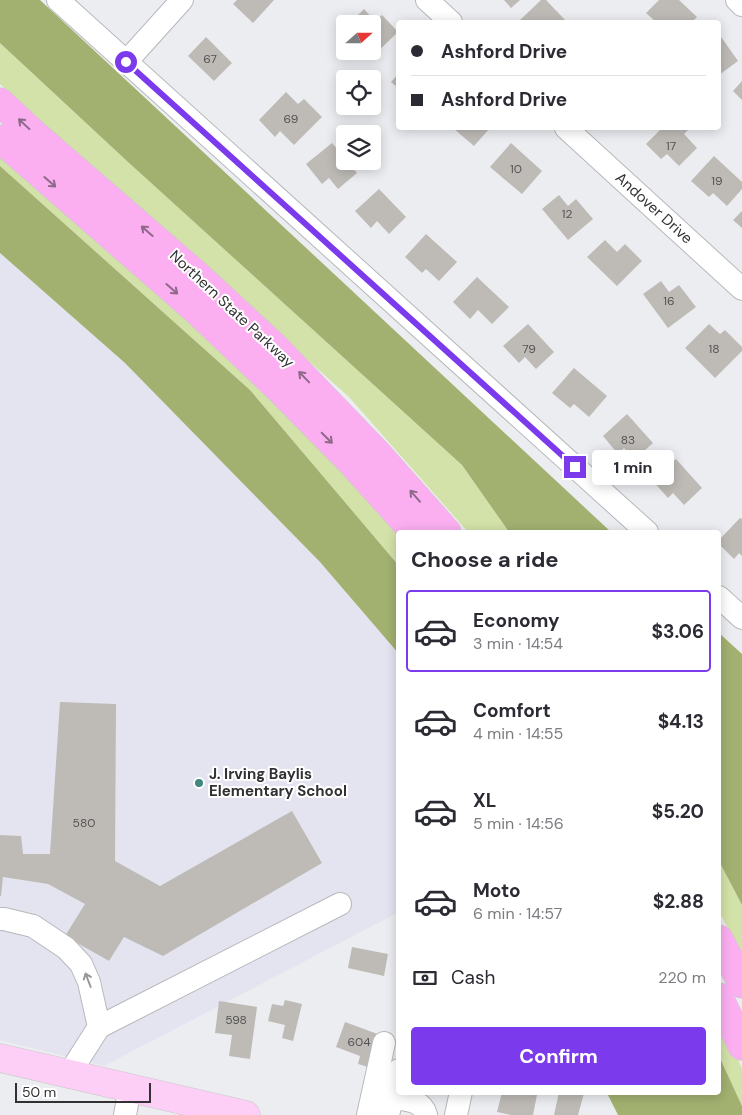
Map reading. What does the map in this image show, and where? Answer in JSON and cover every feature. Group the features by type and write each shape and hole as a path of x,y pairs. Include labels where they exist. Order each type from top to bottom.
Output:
{"highway":[{"name":"Northern State Parkway","path":"0,102 197,275 276,348 378,454 445,530"},
{"name":"Northern State Parkway","path":"0,139 197,311 276,386 350,461 412,530"},
{"path":"721,943 742,984"},
{"path":"721,1001 742,1046"}],"main road":[{"path":"0,1058 246,1115"}],"street":[{"path":"58,0 645,530"},
{"path":"126,62 182,0"},
{"path":"427,0 449,20"},
{"path":"737,0 742,5"},
{"name":"Andover Drive","path":"568,130 742,289"},
{"path":"721,599 742,618"},
{"path":"69,1074 99,1027 340,904"},
{"path":"0,919 33,926 66,948 81,964 89,982 99,1027"},
{"path":"368,1115 384,1043"},
{"path":"396,1082 390,1107 414,1102 422,1106 426,1115"},
{"path":"125,1115 130,1088"},
{"path":"456,1115 460,1095"}],"shaded area":[{"name":"J. Irving Baylis Elementary School","path":"0,253 125,363 320,562 396,651 396,914 104,1066 0,1040"}],"green space":[{"path":"0,0 40,0 609,530 508,530 462,465 128,162 0,43"},
{"path":"0,43 128,162 462,465 508,530 466,530 349,397 0,84"},
{"path":"0,148 209,334 397,530 396,562 250,390 0,166"},
{"path":"0,166 250,390 396,562 396,651 320,562 125,363 0,253"},
{"path":"721,635 742,654 742,905 721,865"},
{"path":"721,865 742,905 742,956 721,915"},
{"path":"721,1025 742,1069 742,1106 721,1060"},
{"path":"721,1060 742,1106 742,1115 618,1115 608,1095 721,1095"}],"building":[{"path":"237,0 274,0 253,23 233,4"},
{"path":"504,0 520,0 511,8"},
{"path":"541,0 546,0 565,20 520,20"},
{"path":"659,0 679,0 697,17 694,20 654,20 646,13"},
{"path":"364,9 370,15 358,15"},
{"path":"382,15 396,30 396,34 381,48"},
{"path":"206,37 232,63 214,81 188,56"},
{"path":"721,37 738,61 721,74"},
{"path":"396,76 396,86 391,82"},
{"path":"742,81 742,100 733,91"},
{"path":"286,92 298,104 304,99 322,117 294,145 280,131 275,137 259,120"},
{"path":"455,130 488,130 474,146"},
{"path":"660,130 688,130 684,134 697,148 679,166 667,154 661,159 646,144"},
{"path":"332,143 336,148 336,170 354,170 357,173 338,189 329,178 322,184 306,164"},
{"path":"511,143 542,171 522,194 490,167"},
{"path":"714,156 742,182 742,189 727,206 713,193 709,197 691,181"},
{"path":"379,189 406,217 389,234 377,221 371,228 355,211"},
{"path":"559,195 568,206 576,199 593,219 568,240 542,209"},
{"path":"742,211 742,228 733,220"},
{"path":"426,234 457,262 439,281 426,269 422,273 405,257"},
{"path":"605,240 617,252 625,244 642,261 617,286 587,257"},
{"path":"477,277 509,307 492,324 478,310 470,319 453,302"},
{"path":"661,281 669,292 679,285 696,307 668,328 643,294"},
{"path":"528,324 554,352 536,369 525,357 519,363 503,346"},
{"path":"709,324 720,334 725,330 742,347 742,351 715,378 685,348"},
{"path":"574,368 607,396 589,417 574,404 570,408 552,393"},
{"path":"627,414 653,443 634,460 624,448 618,454 603,436"},
{"path":"676,459 702,488 684,505 673,493 668,498 652,480"},
{"path":"740,518 742,519 742,556 739,553 734,559 721,546 721,538"},
{"path":"60,702 116,704 115,861 160,886 292,811 322,863 163,956 124,937 109,961 65,936 85,904 48,884 3,877 0,896 0,835 21,836 23,854 50,854"},
{"path":"352,947 388,954 384,976 348,968"},
{"path":"285,1000 302,1004 293,1041 282,1038 285,1025 268,1021 272,1004 283,1006"},
{"path":"219,1001 257,1007 250,1059 229,1056 232,1035 215,1033"},
{"path":"345,1022 383,1036 371,1068 358,1064 360,1056 336,1047"},
{"path":"501,1095 537,1095 533,1115 511,1115 497,1112"},
{"path":"558,1095 583,1095 578,1115 554,1115"}],"place":[{"name":"J. Irving Baylis Elementary School","path":"199,783"}],"route":[{"path":"126,62 575,467"}]}
